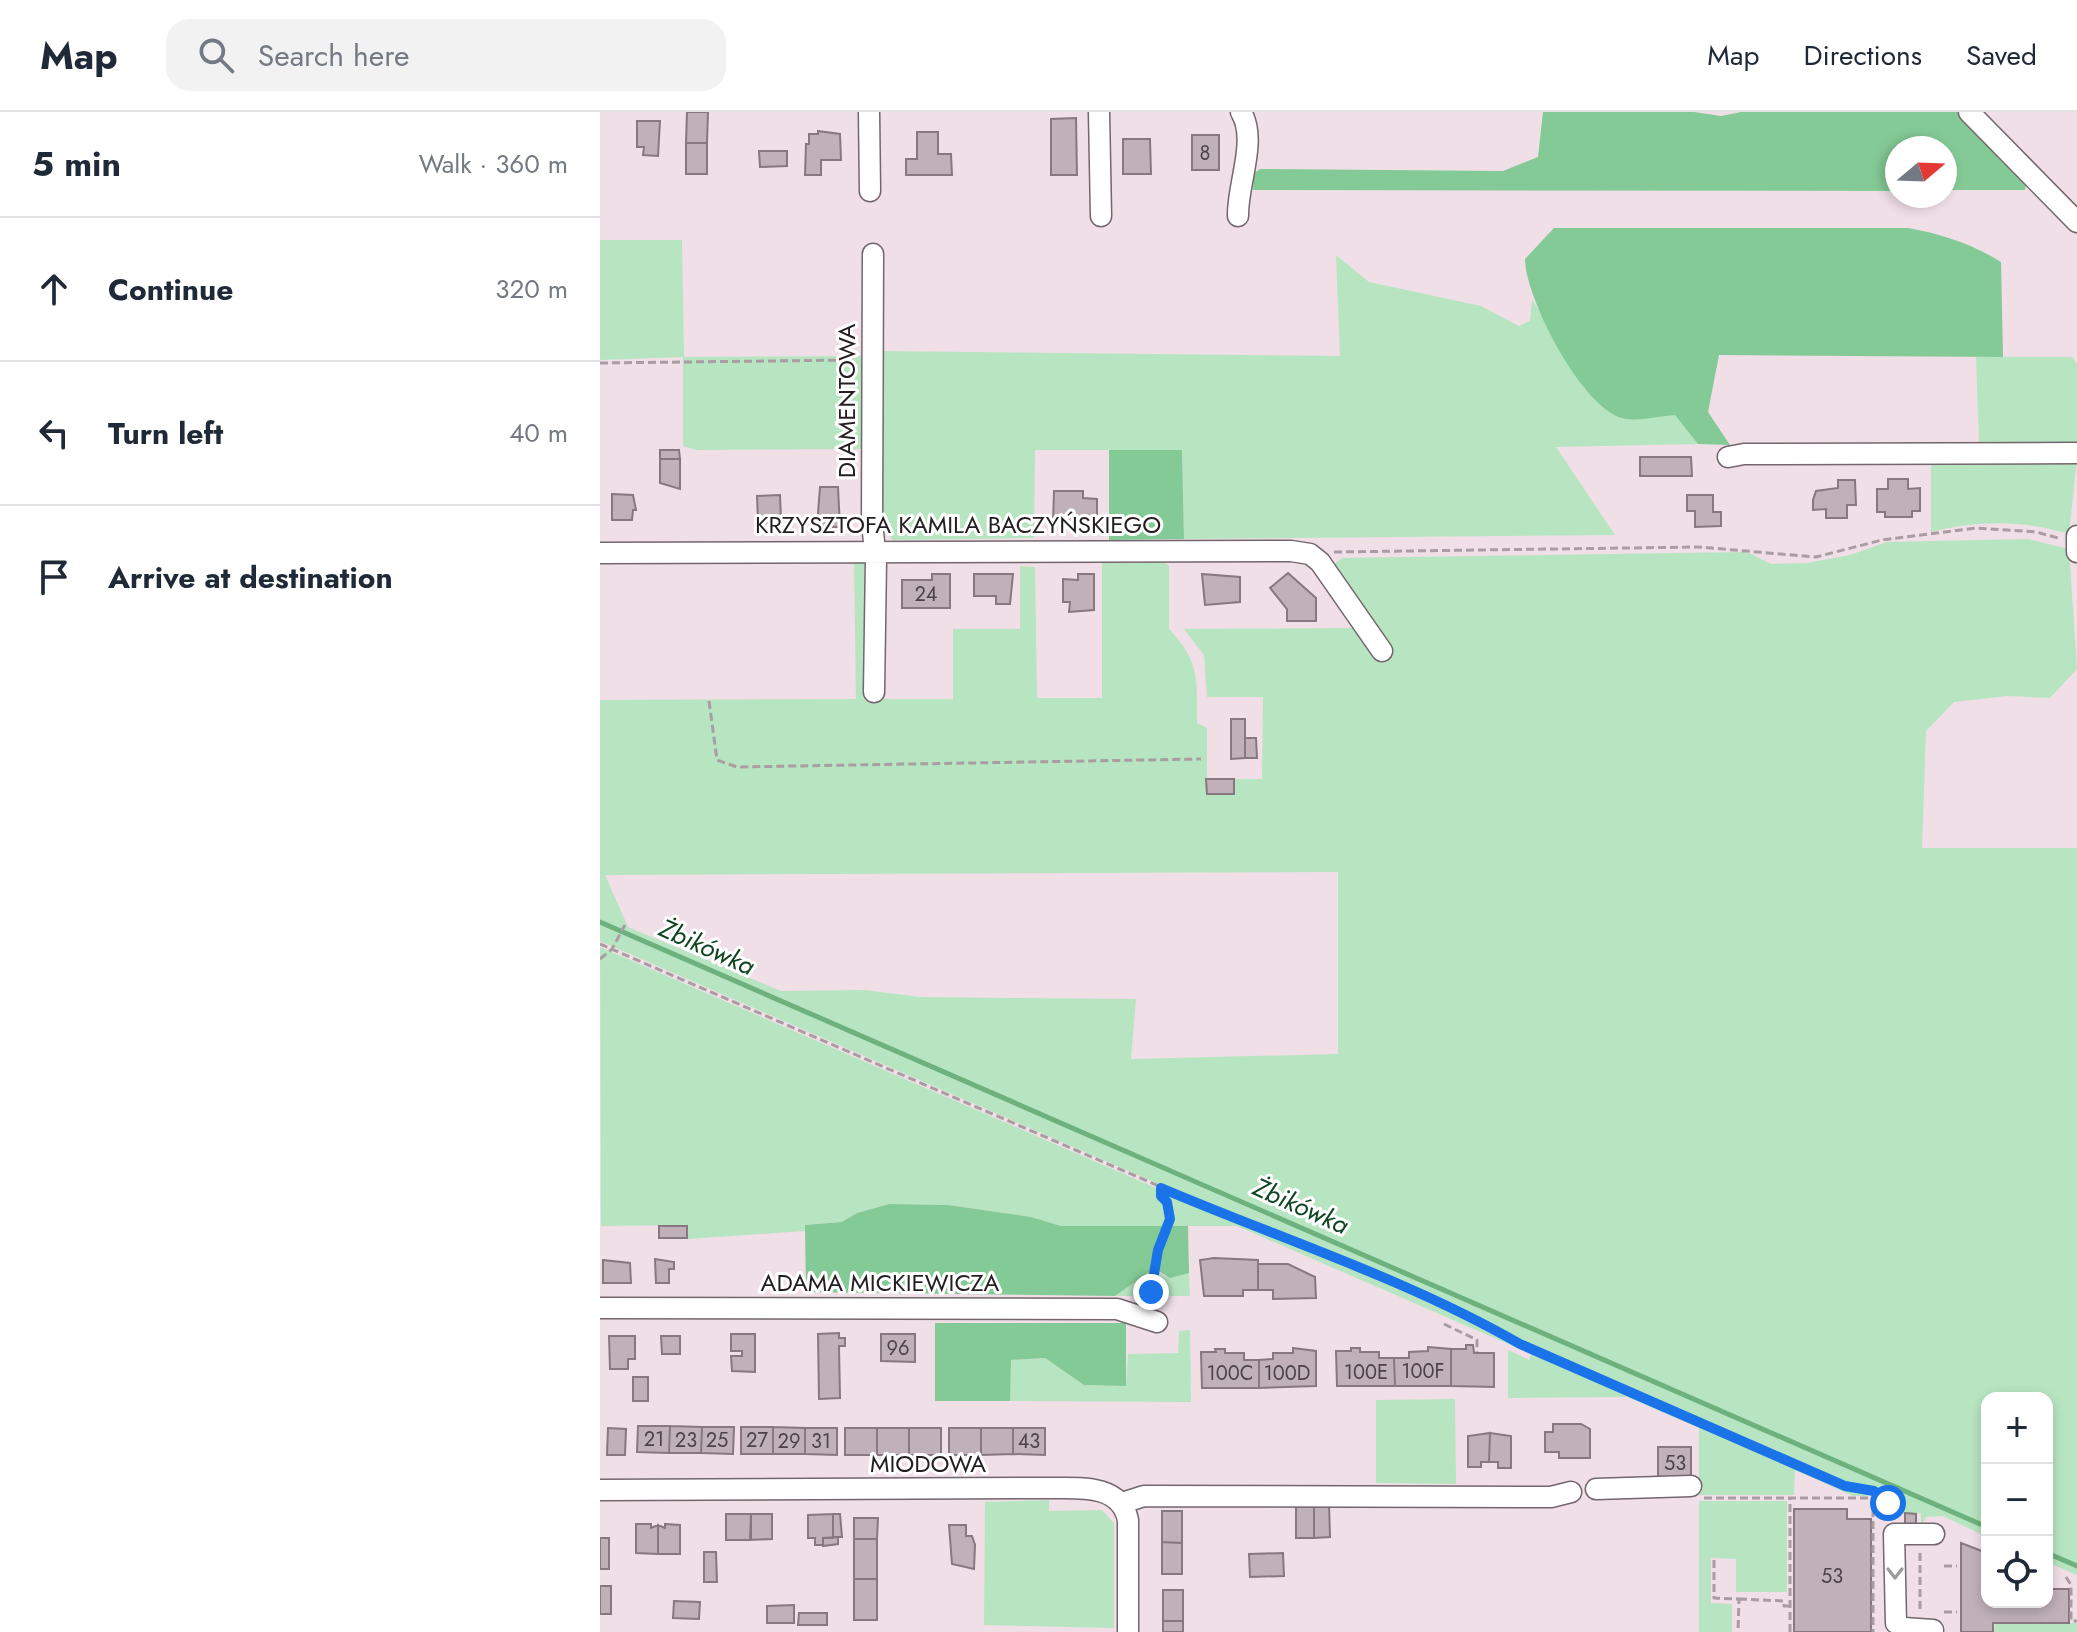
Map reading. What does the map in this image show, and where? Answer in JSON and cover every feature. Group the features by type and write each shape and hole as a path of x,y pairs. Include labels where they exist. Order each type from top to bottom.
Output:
{"street":[{"path":"869,112 870,191"},
{"path":"1099,112 1101,216"},
{"path":"1238,216 1247,130 1241,112"},
{"path":"1969,112 2077,222"},
{"name":"DIAMENTOWA","path":"873,254 874,692"},
{"path":"1728,457 1744,454 2077,453"},
{"path":"2077,536 2077,552"},
{"name":"KRZYSZTOFA KAMILA BACZYŃSKIEGO","path":"600,553 1277,550 1304,552 1315,557"},
{"path":"1315,557 1382,651"},
{"name":"ADAMA MICKIEWICZA","path":"600,1308 1117,1309 1157,1322"},
{"name":"MIODOWA","path":"600,1490 1042,1488 1105,1492 1122,1503"},
{"path":"1596,1489 1696,1492"},
{"path":"1128,1632 1128,1520 1122,1503 1144,1496 1551,1497 1571,1492"},
{"path":"1927,1538 1894,1534 1896,1623 1904,1628 1932,1621"}],"path":[{"path":"600,363 873,360"},
{"path":"1315,557 1326,553 1699,547 1816,557 1882,540 1976,528 2036,532 2077,544"},
{"path":"709,701 717,760 737,767 1201,759"},
{"path":"600,959 612,949 625,925"},
{"path":"600,944 1161,1188 1251,1226 1305,1244 1473,1318 1520,1344 1845,1486 1878,1493 1893,1511"},
{"path":"1147,1299 1158,1250 1170,1219 1161,1188"},
{"path":"1444,1324 1477,1340 1477,1352"},
{"path":"1696,1492 1790,1498 1873,1498 1873,1632"},
{"path":"1790,1498 1790,1632"},
{"path":"1927,1538 1932,1621 1957,1612"},
{"path":"1714,1560 1714,1598 1784,1601 1784,1606 1790,1606"},
{"path":"1944,1566 1957,1566"},
{"path":"2066,1577 2071,1585 2071,1621 2077,1621"},
{"path":"1738,1632 1739,1599"}],"green space":[{"path":"1543,112 1694,112 1721,116 1741,112 1958,112 2027,178 2025,190 1957,190 1957,136 1885,136 1885,191 1253,190 1254,173 1260,169 1503,171 1538,157"},
{"path":"1554,228 1908,228 1945,237 2001,262 2003,357 1719,355 1708,412 1730,445 1698,444 1675,415 1626,419 1610,412 1592,397 1576,376 1535,300 1525,259"},
{"path":"600,240 682,240 684,357 864,356 865,449 696,450 683,446 683,357 600,360"},
{"path":"1336,255 1369,282 1481,306 1519,326 1530,321 1532,299 1578,379 1626,419 1675,414 1698,444 1556,447 1615,535 1184,539 1182,450 1035,450 1034,538 893,540 879,523 880,351 1340,356"},
{"path":"1976,357 2072,357 2077,364 2077,444 1979,442"},
{"path":"1109,450 1182,450 1184,539 1109,540"},
{"path":"2077,459 2069,534 2035,526 2000,523 1966,525 1931,532 1931,464"},
{"path":"2028,539 2069,549 2077,669 2050,698 2007,696 1954,702 1926,731 1922,848 2077,848 2077,1575 2053,1565 2053,1392 1981,1392 1981,1534 1943,1516 1926,1517 1921,1526 1921,1513 1901,1514 1901,1507 1894,1506 1879,1491 1845,1484 1521,1342 1414,1290 1230,1215 600,941 600,700 856,699 854,561 868,561 868,694 886,699 953,699 953,629 1020,629 1020,566 1035,567 1037,698 1102,698 1102,559 1161,559 1169,566 1169,629 1191,661 1195,672 1197,723 1207,728 1207,779 1262,779 1263,697 1207,697 1204,655 1184,629 1354,628 1375,657 1331,566 1343,558 1747,552 1771,564 1807,563 1850,555 1887,542","holes":["1338,872 1338,1054 1131,1059 1136,999 920,997 865,990 781,991 628,927 605,875"]},
{"path":"600,947 1244,1226 1299,1244 1471,1320 1517,1346 1843,1488 1870,1493 1870,1496 1853,1496 1795,1470 1794,1495 1699,1495 1699,1428 1627,1397 1508,1398 1508,1350 1529,1360 1531,1354 1237,1226 1061,1226 1031,1217 948,1205 889,1204 857,1213 843,1222 805,1225 805,1231 688,1239 687,1225 601,1226"},
{"path":"889,1204 948,1205 1031,1217 1061,1226 1165,1226 1152,1270 1115,1296 806,1292 805,1225 842,1222 857,1213"},
{"path":"1170,1226 1188,1226 1189,1273 1170,1278 1157,1270"},
{"path":"1152,1270 1145,1296 1115,1296"},
{"path":"1157,1270 1165,1277 1189,1273 1190,1296 1153,1296"},
{"path":"935,1323 1126,1323 1126,1386 1084,1385 1045,1358 1011,1360 1010,1401 935,1401"},
{"path":"1190,1330 1191,1402 1010,1401 1010,1360 1045,1358 1084,1385 1126,1386 1128,1354 1178,1353 1179,1331"},
{"path":"1455,1399 1456,1484 1376,1483 1376,1400"},
{"path":"1049,1500 1049,1511 1102,1510 1114,1523 1114,1628 984,1625 985,1502"},
{"path":"1699,1501 1787,1501 1787,1592 1736,1592 1736,1559 1711,1558 1711,1603 1732,1604 1732,1632 1699,1632"},
{"path":"2077,1623 2077,1632 1994,1632 1995,1624"}],"building":[{"path":"687,112 708,112 707,143 686,143"},
{"path":"1076,118 1077,175 1051,175 1051,119"},
{"path":"637,121 660,121 658,156 643,155 644,147 637,147"},
{"path":"818,131 840,134 841,160 821,160 821,175 805,175 806,144 809,144 809,134 818,134"},
{"path":"917,132 938,132 938,154 951,154 952,175 906,175 906,159 917,159"},
{"path":"1192,135 1219,135 1219,170 1192,170"},
{"path":"1123,139 1150,139 1151,174 1123,174"},
{"path":"686,143 707,143 707,174 686,174"},
{"path":"759,151 787,151 787,166 760,167"},
{"path":"660,450 679,450 680,459 660,459"},
{"path":"1640,457 1691,457 1692,476 1640,476"},
{"path":"660,459 680,459 680,489 660,483"},
{"path":"1888,479 1908,479 1908,489 1920,488 1920,511 1912,511 1912,517 1885,517 1885,512 1877,512 1877,489 1888,489"},
{"path":"1838,480 1855,480 1856,505 1847,505 1847,518 1826,518 1826,509 1813,510 1813,500 1816,491 1838,488"},
{"path":"820,487 838,487 840,527 817,527"},
{"path":"1054,491 1083,491 1083,498 1097,499 1097,521 1053,524"},
{"path":"612,494 633,495 636,510 633,510 632,520 612,520"},
{"path":"780,495 781,519 772,520 772,524 758,520 757,496"},
{"path":"1687,495 1713,495 1713,512 1721,512 1721,526 1695,527 1695,511 1687,511"},
{"path":"1288,573 1316,598 1316,621 1287,621 1287,609 1270,588"},
{"path":"932,574 950,574 950,608 902,608 902,580 932,580"},
{"path":"974,574 1013,574 1010,604 996,604 996,596 974,596"},
{"path":"1078,574 1094,574 1094,610 1069,612 1070,602 1063,602 1063,579 1078,580"},
{"path":"1202,574 1240,577 1240,602 1205,605"},
{"path":"1231,719 1245,719 1245,758 1231,759"},
{"path":"1245,738 1256,738 1257,758 1245,758"},
{"path":"1206,779 1234,779 1234,794 1207,794"},
{"path":"659,1226 687,1226 687,1238 659,1238"},
{"path":"655,1259 674,1262 674,1269 669,1269 669,1283 656,1283"},
{"path":"603,1260 630,1263 631,1283 603,1283"},
{"path":"1200,1260 1258,1260 1258,1290 1243,1290 1243,1296 1204,1296"},
{"path":"1258,1264 1288,1264 1315,1277 1316,1298 1273,1299 1273,1290 1258,1290"},
{"path":"839,1333 839,1338 845,1338 845,1346 839,1346 840,1398 819,1399 818,1334"},
{"path":"731,1334 755,1334 755,1372 732,1371 731,1356 742,1356 742,1351 731,1351"},
{"path":"881,1334 915,1334 915,1362 881,1361"},
{"path":"609,1336 635,1336 635,1359 628,1359 628,1369 610,1369"},
{"path":"661,1336 680,1336 680,1354 662,1354"},
{"path":"1466,1345 1473,1345 1474,1353 1494,1353 1494,1387 1451,1386 1451,1349 1466,1349"},
{"path":"1428,1347 1451,1349 1451,1386 1395,1386 1394,1358 1409,1358 1409,1352 1428,1351"},
{"path":"1293,1348 1316,1351 1316,1386 1259,1388 1259,1360 1273,1359 1273,1353 1293,1353"},
{"path":"1351,1348 1360,1348 1360,1352 1379,1352 1379,1358 1394,1358 1395,1386 1337,1386 1336,1351 1351,1351"},
{"path":"1215,1349 1225,1349 1225,1353 1244,1353 1244,1360 1259,1360 1259,1388 1202,1388 1201,1352 1216,1352"},
{"path":"633,1377 648,1377 648,1401 633,1401"},
{"path":"1553,1424 1581,1424 1590,1429 1590,1458 1559,1458 1559,1452 1545,1452 1545,1432 1553,1432"},
{"path":"638,1426 670,1426 669,1453 637,1452"},
{"path":"670,1426 702,1427 701,1453 669,1453"},
{"path":"702,1427 734,1427 733,1454 701,1453"},
{"path":"741,1427 773,1427 773,1454 741,1454"},
{"path":"773,1427 805,1428 805,1454 773,1454"},
{"path":"608,1428 626,1429 625,1455 607,1455"},
{"path":"805,1428 837,1428 837,1455 805,1454"},
{"path":"845,1428 877,1428 877,1455 845,1455"},
{"path":"877,1428 909,1428 909,1455 877,1455"},
{"path":"909,1428 941,1428 941,1455 909,1455"},
{"path":"949,1428 981,1428 981,1455 949,1455"},
{"path":"981,1428 1013,1428 1013,1454 981,1455"},
{"path":"1013,1428 1045,1428 1045,1455 1013,1454"},
{"path":"1490,1433 1489,1462 1481,1462 1481,1467 1468,1467 1468,1436"},
{"path":"1490,1433 1511,1436 1511,1468 1498,1468 1498,1462 1489,1462"},
{"path":"1658,1447 1691,1447 1691,1479 1658,1479"},
{"path":"1296,1503 1314,1503 1314,1538 1296,1538"},
{"path":"1329,1504 1330,1537 1314,1538 1314,1505"},
{"path":"1794,1509 1847,1509 1847,1519 1871,1519 1871,1632 1794,1632"},
{"path":"1162,1511 1182,1511 1182,1543 1162,1542"},
{"path":"1905,1513 1916,1514 1916,1524 1905,1524"},
{"path":"726,1514 751,1514 751,1540 726,1540"},
{"path":"751,1514 772,1514 772,1539 750,1540"},
{"path":"833,1514 833,1538 823,1538 823,1545 815,1545 815,1538 808,1538 808,1515"},
{"path":"833,1514 840,1514 842,1537 833,1537"},
{"path":"854,1518 878,1518 877,1539 854,1539"},
{"path":"636,1524 651,1524 651,1528 658,1525 658,1554 636,1553"},
{"path":"665,1524 680,1525 680,1554 658,1554 658,1525 665,1528"},
{"path":"949,1525 966,1525 966,1536 972,1536 975,1545 974,1569 952,1564"},
{"path":"838,1537 838,1544 823,1546 823,1538"},
{"path":"600,1538 609,1538 609,1569 600,1569"},
{"path":"854,1539 877,1539 877,1579 854,1579"},
{"path":"1162,1542 1182,1543 1182,1574 1162,1574"},
{"path":"1961,1543 1981,1551 1981,1608 2053,1608 2053,1589 2069,1589 2069,1623 1993,1623 1993,1632 1961,1632"},
{"path":"704,1552 716,1552 717,1582 704,1582"},
{"path":"1283,1553 1284,1576 1250,1577 1249,1554"},
{"path":"854,1579 877,1579 877,1620 854,1620"},
{"path":"600,1586 611,1586 611,1614 600,1614"},
{"path":"1163,1590 1183,1590 1183,1621 1163,1621"},
{"path":"674,1601 700,1602 699,1619 673,1618"},
{"path":"794,1605 794,1623 767,1623 767,1606"},
{"path":"799,1613 827,1613 827,1625 798,1625"},
{"path":"1163,1621 1183,1621 1183,1632 1163,1632"}],"waterway":[{"name":"Żbikówka","path":"600,922 1981,1524"},
{"name":"Żbikówka","path":"2053,1556 2077,1566"}],"route":[{"path":"1151,1292 1158,1250 1170,1219 1161,1188 1251,1226 1305,1244 1473,1318 1520,1344 1849,1488 1878,1493 1888,1503"}]}
